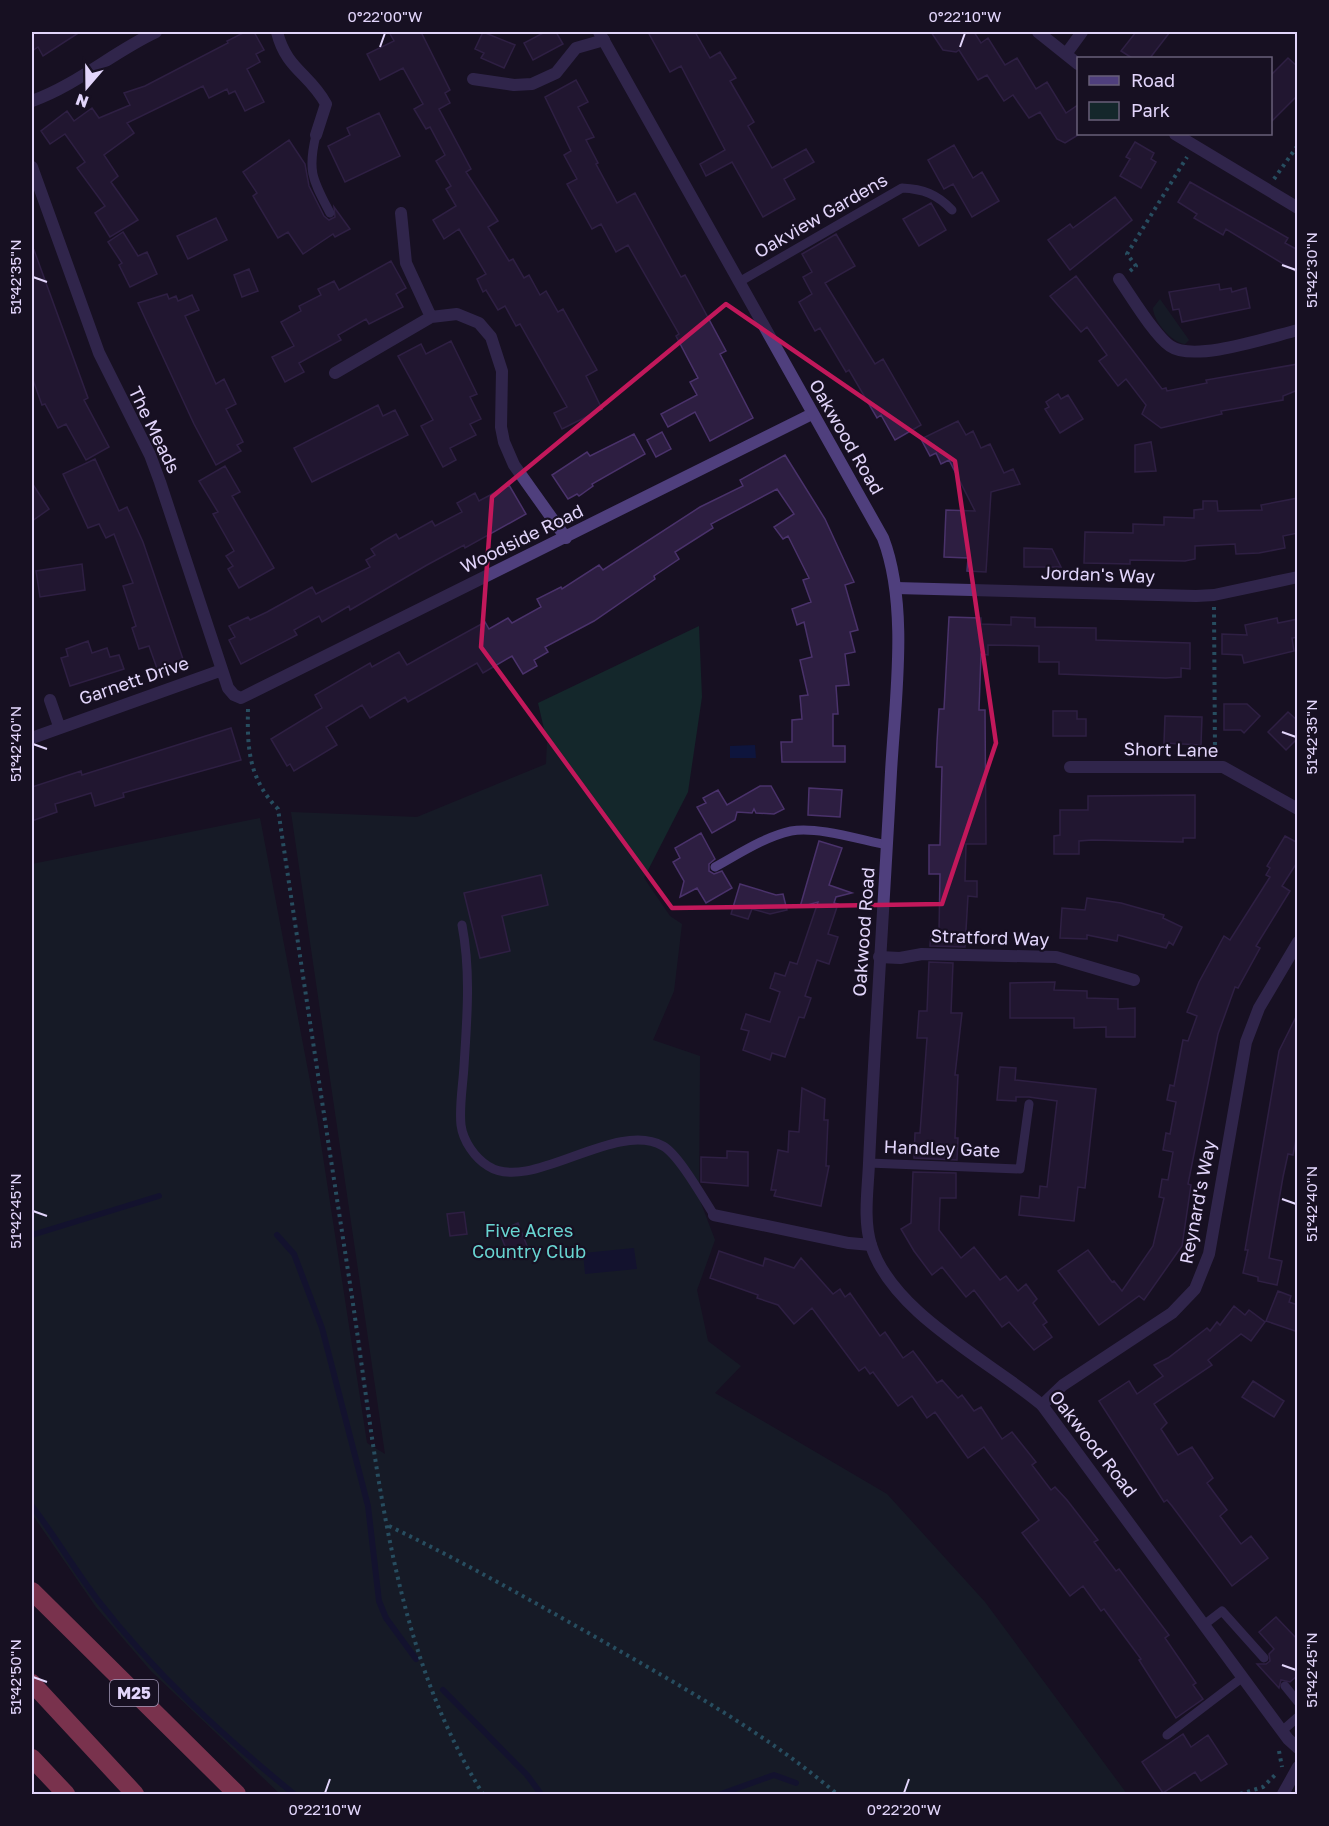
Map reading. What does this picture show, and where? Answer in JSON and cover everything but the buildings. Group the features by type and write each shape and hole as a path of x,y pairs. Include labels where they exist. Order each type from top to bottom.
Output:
{"highway":[{"name":"M25","path":"32,1591 237,1794"},
{"path":"32,1683 135,1794"},
{"path":"32,1758 66,1794"}],"street":[{"path":"32,101 70,84 133,43 156,32"},
{"path":"277,32 281,48 291,65 321,94 326,104 316,135"},
{"path":"1038,32 1077,63"},
{"path":"1066,54 1082,32"},
{"path":"473,78 514,85 532,84 556,73 576,48 602,36"},
{"name":"Oakwood Road","path":"602,36 883,538 893,566 898,615 869,1163 868,1231 871,1245 883,1270 923,1317 1015,1382 1042,1405 1282,1731 1298,1748"},
{"path":"1177,135 1298,207"},
{"name":"The Meads","path":"32,167 99,353 157,473 228,688 234,695 248,696"},
{"path":"401,213 406,263 431,317"},
{"path":"1119,279 1165,342 1179,350 1197,352 1298,330"},
{"path":"335,373 431,317 457,314 470,318 491,337 502,371 501,427 504,442 514,465 566,538"},
{"name":"Woodside Road","path":"248,696 812,414"},
{"name":"Jordan's Way","path":"896,588 1214,595 1298,577"},
{"name":"Garnett Drive","path":"32,738 59,726 222,670"},
{"path":"50,700 59,726"},
{"name":"Short Lane","path":"1070,767 1215,765 1232,770 1298,808"},
{"name":"Reynard's Way","path":"1042,1405 1063,1385 1172,1313 1195,1289 1209,1254 1246,1042 1259,1008 1298,942"},
{"name":"Stratford Way","path":"879,957 900,958 922,954 1056,957 1134,980"},
{"path":"714,1215 849,1243 871,1245"},
{"path":"1283,1794 1298,1767"}],"lane":[{"path":"316,135 310,159 311,169 330,213"},
{"name":"Oakview Gardens","path":"739,282 902,188 918,189 934,194 952,210"},
{"path":"715,867 754,845 791,831 812,831 887,845"},
{"path":"462,925 469,960 461,1127 474,1155 500,1172 518,1174 619,1143 647,1141 663,1146 676,1156 714,1215"},
{"name":"Handley Gate","path":"869,1163 1020,1169 1029,1104"},
{"path":"1205,1624 1222,1611 1264,1658"},
{"path":"1167,1735 1243,1677"},
{"path":"1285,1686 1298,1702"},
{"path":"1282,1731 1298,1718"}],"path":[{"path":"1267,190 1298,145"},
{"path":"1119,279 1136,266 1127,254 1194,146"},
{"path":"1214,595 1215,765"},
{"path":"248,696 250,755 262,792 278,809 397,1569 427,1684 483,1794"},
{"path":"389,1526 465,1563 693,1693 792,1757 837,1794"},
{"path":"1240,1794 1263,1787 1282,1768 1276,1745"}],"highlighted area":[{"path":"726,304 955,461 996,743 942,904 672,908 481,647 492,497"}],"green space":[{"path":"1160,299 1189,340 1185,344 1174,340 1156,319 1153,308"},
{"name":"Five Acres Country Club","path":"699,626 702,697 688,792 644,878 670,916 682,924 674,991 653,1040 700,1056 699,1198 715,1240 697,1290 708,1341 741,1366 715,1393 887,1494 985,1602 1127,1794 280,1794 151,1671 96,1607 32,1514 32,864 260,818 317,1118 367,1443 385,1454 291,812 417,817 546,764 547,742 538,703"}],"shaded area":[{"path":"755,745 756,758 730,758 730,746"},
{"path":"634,1248 637,1269 585,1274 583,1253"}],"waterway":[{"path":"32,1235 159,1196"},
{"path":"277,1235 294,1254 322,1328 368,1506 379,1601 386,1618 416,1659"},
{"path":"32,1506 97,1599 165,1678 215,1726 294,1794"},
{"path":"443,1690 527,1775 541,1794"},
{"path":"721,1794 774,1775 796,1783"}]}
